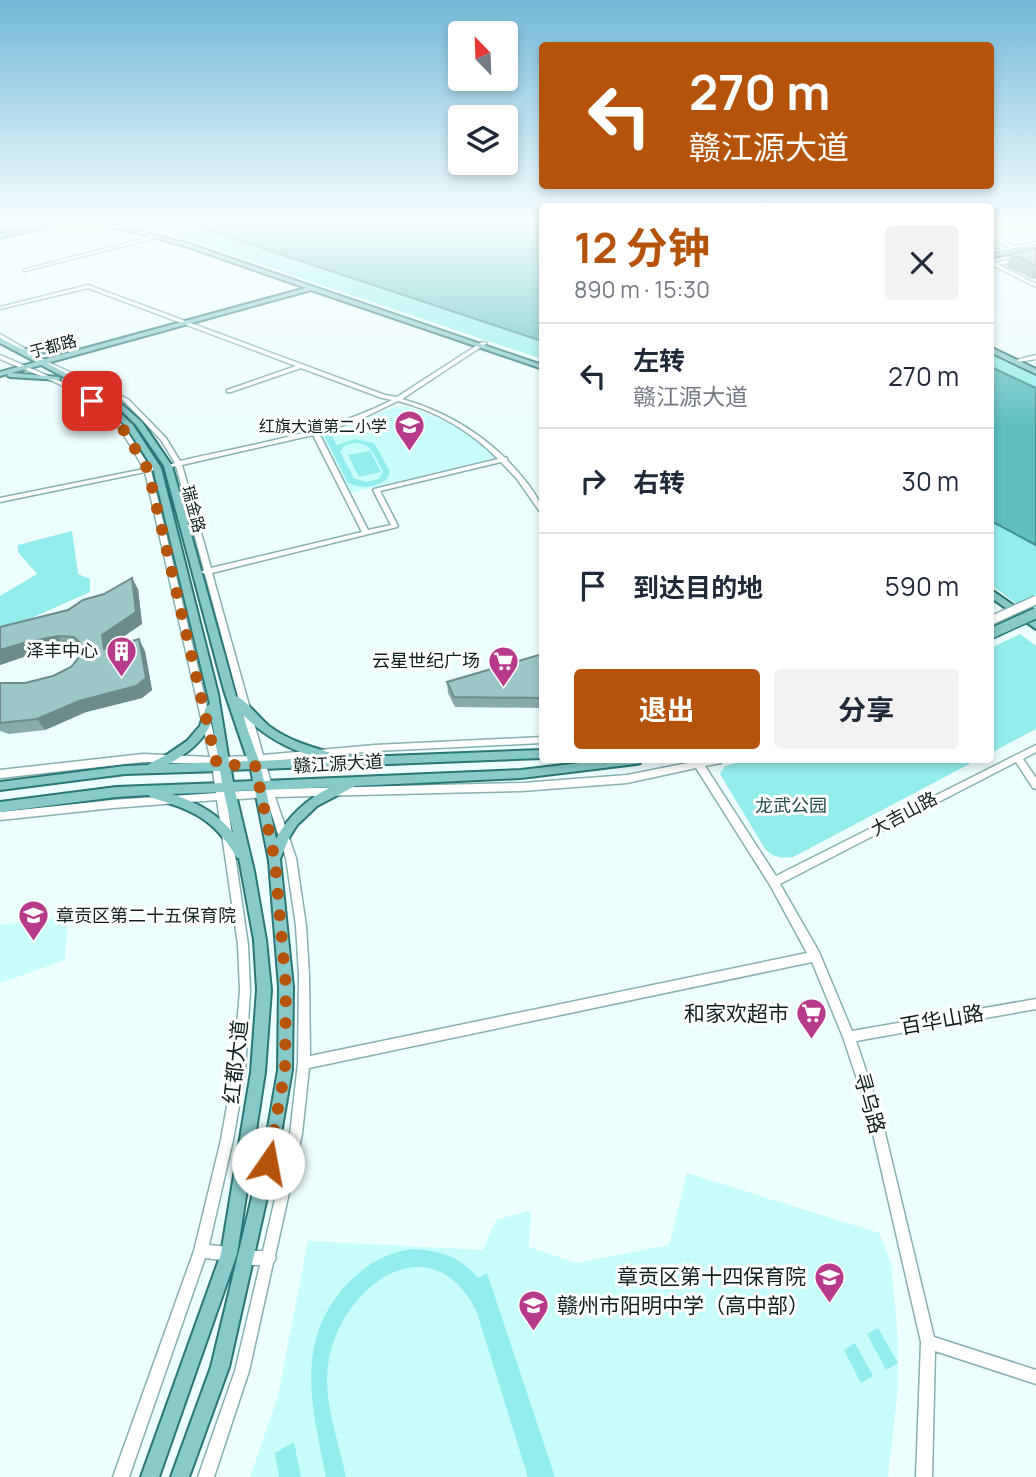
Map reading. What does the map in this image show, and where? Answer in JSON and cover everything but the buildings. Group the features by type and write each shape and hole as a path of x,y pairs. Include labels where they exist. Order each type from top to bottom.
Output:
{"main road":[{"name":"于都路","path":"0,373 303,289"},
{"path":"316,289 539,364"},
{"path":"0,340 5,349 33,364"},
{"path":"5,349 86,350"},
{"path":"994,349 1036,370"},
{"path":"994,349 1036,370"},
{"path":"0,373 43,378 64,376 72,361 86,350"},
{"name":"瑞金路","path":"64,376 109,406 130,427 152,469 213,694 221,763"},
{"path":"180,1477 220,1367 273,1139 285,1070 286,987 275,861 264,789 258,762 229,690 202,573"},
{"path":"994,595 1034,630"},
{"path":"994,622 1036,602"},
{"path":"994,603 1034,630"},
{"path":"994,634 1036,615"},
{"path":"229,690 249,716 280,739 317,754 351,761"},
{"path":"213,694 208,722 192,743 167,760 144,768 122,770 119,791 152,793 176,799 204,813 238,848 248,871"},
{"name":"赣江源大道","path":"0,786 122,770 221,763 539,754"},
{"name":"红都大道","path":"150,1477 229,1254 254,1099 264,990 260,940 248,871 221,763"},
{"name":"赣江源大道","path":"0,807 119,791 264,789 366,780 522,774 612,763"},
{"path":"275,861 283,836 305,809 330,792 366,780"}],"street":[{"path":"0,308 76,289"},
{"path":"96,289 384,397 398,398 465,427 505,458 539,506"},
{"path":"0,340 26,351 43,378 103,408 123,429 152,469 208,722 221,763 143,758 0,774"},
{"path":"173,464 315,432 362,416 398,398 482,344"},
{"path":"1019,360 1036,357"},
{"path":"0,358 33,364 64,376 95,383 126,400 164,439 202,573 249,716 258,762 424,745 539,740"},
{"path":"229,391 301,366"},
{"path":"315,432 366,533"},
{"path":"202,573 395,526 376,490 505,458"},
{"path":"0,500 152,469"},
{"name":"大吉山路","path":"774,883 1036,748"},
{"path":"1018,758 1036,785"},
{"path":"206,1477 242,1371 269,1258 296,1134 304,1063 301,926 291,858 264,789 330,792 535,786 627,779 707,763"},
{"name":"寻乌路","path":"699,765 774,883 815,956 849,1037 874,1112 928,1342 924,1477"},
{"path":"0,816 28,811 176,799 226,791 226,833 243,945 245,991 239,1072 227,1140 201,1251 121,1477"},
{"path":"304,1063 815,956"},
{"name":"百华山路","path":"849,1037 1036,1004"},
{"path":"201,1251 229,1254"},
{"path":"246,1258 269,1258"},
{"path":"928,1342 1036,1377"}],"shaded area":[{"path":"385,289 539,289 539,340"},
{"path":"994,368 1036,388 1036,545 994,523"},
{"name":"红旗大道第二小学","path":"395,407 409,407 449,423 472,436 495,458 350,493 321,435"},
{"name":"章贡区第二十五保育院","path":"68,916 65,960 0,983 0,925"},
{"name":"赣州市阳明中学（高中部）","path":"687,1173 879,1233 891,1262 898,1339 898,1389 888,1477 250,1477 278,1396 308,1241 483,1250 496,1220 531,1210 529,1247 576,1263 669,1245"}],"green space":[{"path":"333,289 385,289 539,340 539,358"},
{"path":"994,355 1036,376 1036,388 994,368"},
{"path":"331,434 337,445 355,439 374,443 390,471 388,478 369,486 348,483 324,435","holes":["359,443 369,448 375,456 383,471 379,479 366,482 354,478 340,452 344,446"]},
{"path":"370,451 381,472 359,477 348,455"},
{"path":"994,523 1036,545 1036,618 994,587"},
{"path":"72,531 78,574 90,579 90,592 0,632 0,596 37,574 18,552 18,545"},
{"path":"1020,634 1036,646 1036,729 994,751 994,647"},
{"name":"龙武公园","path":"736,763 971,763 793,857 785,858 775,856 765,849 720,774 725,766"},
{"path":"414,1249 450,1256 465,1265 478,1278 487,1273 555,1477 528,1477 476,1310 457,1283 434,1270 411,1267 388,1275 367,1290 349,1312 335,1337 328,1365 328,1393 346,1477 326,1477 312,1400 311,1375 313,1351 320,1327 331,1304 363,1269 387,1256"},
{"path":"878,1328 898,1363 886,1370 867,1334"},
{"path":"855,1343 873,1376 861,1383 844,1350"},
{"path":"294,1442 301,1477 279,1477 275,1453"}],"place":[{"name":"红旗大道第二小学","path":"410,453"},
{"name":"泽丰中心","path":"121,678"},
{"name":"云星世纪广场","path":"503,688"},
{"name":"章贡区第二十五保育院","path":"33,943"},
{"name":"和家欢超市","path":"812,1041"},
{"name":"章贡区第十四保育院","path":"829,1304"},
{"name":"赣州市阳明中学（高中部）","path":"534,1333"}],"route":[{"path":"92,401 103,408 123,429 148,470 216,761 224,761 225,765 255,765 275,861 286,987 285,1070 268,1163"}]}
